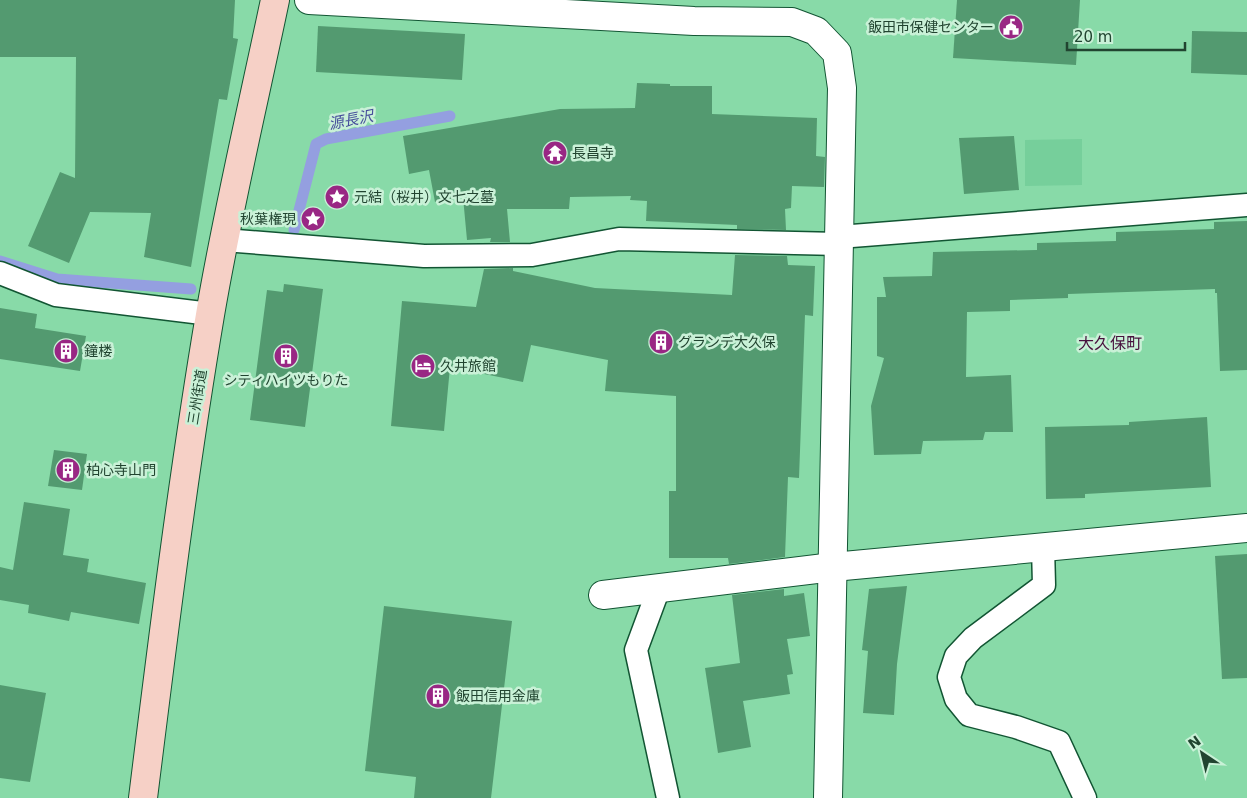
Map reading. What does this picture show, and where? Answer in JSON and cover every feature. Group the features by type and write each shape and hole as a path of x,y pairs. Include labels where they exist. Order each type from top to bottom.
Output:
{"street":[{"name":"三州街道","path":"143,798 172,572 210,314 275,0"},
{"path":"309,0 694,21 792,22 816,31 837,53 842,88 828,798"},
{"path":"603,594 833,568 1247,528"}],"lane":[{"path":"224,240 424,256 532,255 619,239 839,241 1247,205"},
{"path":"0,273 56,295 210,314"},
{"path":"1043,548 1044,585 972,638 956,656 949,677 956,699 969,715 1059,742 1084,798"},
{"path":"658,588 636,650 668,798"}],"shaded area":[{"path":"1082,139 1082,185 1025,186 1025,140"}],"building":[{"path":"0,0 235,0 233,38 238,39 227,100 219,99 191,267 144,257 151,213 90,212 69,263 28,246 60,172 75,178 76,57 0,57"},
{"path":"957,0 1080,0 1076,65 953,58"},
{"path":"318,26 465,34 462,80 316,72"},
{"path":"1192,31 1247,32 1247,75 1191,73"},
{"path":"637,83 670,84 670,86 712,86 712,114 817,118 816,156 825,157 824,187 792,186 791,208 785,209 786,230 737,229 737,225 646,221 647,201 630,200 631,196 570,197 569,209 507,209 510,242 490,242 491,238 467,240 463,197 435,202 429,170 409,174 403,136 560,109 635,108"},
{"path":"1014,136 1019,190 964,194 959,138"},
{"path":"1247,221 1247,370 1220,371 1217,293 1215,293 1215,289 1068,294 1068,298 1010,300 1010,311 967,312 966,377 1011,375 1013,432 985,432 983,440 923,441 921,454 874,455 871,406 884,358 877,356 877,297 886,297 883,277 932,276 933,252 1037,250 1037,243 1116,241 1116,232 1214,229 1214,222"},
{"path":"735,255 787,256 788,265 815,266 813,316 805,315 799,478 788,477 785,557 729,564 728,558 669,558 669,491 676,491 676,396 605,391 608,360 531,345 523,382 450,367 444,431 391,426 402,301 476,307 484,269 513,268 513,271 595,288 732,295"},
{"name":"シティハイツもりた","path":"284,284 323,289 305,427 250,420 267,290 283,292"},
{"path":"0,308 37,314 35,328 86,336 80,371 0,359"},
{"path":"1207,417 1211,487 1085,494 1085,498 1046,499 1045,427 1129,425 1129,422"},
{"name":"柏心寺山門","path":"54,450 87,454 82,490 48,486"},
{"path":"24,502 70,509 63,555 89,559 87,572 146,583 139,624 71,612 69,621 28,613 29,605 0,600 0,567 13,570"},
{"path":"1247,554 1247,678 1222,679 1215,556"},
{"path":"907,586 897,664 894,715 863,713 868,651 862,650 869,589"},
{"path":"784,589 784,596 804,593 810,636 787,639 793,674 787,675 790,694 743,701 751,747 718,753 705,668 740,663 732,595"},
{"name":"飯田信用金庫","path":"384,606 512,621 491,798 414,798 416,777 365,771"},
{"path":"0,685 46,693 30,782 0,778"}],"waterway":[{"name":"源長沢","path":"294,230 316,144 326,139 450,116"},
{"name":"源長沢","path":"0,261 57,279 191,289"}],"place":[{"name":"飯田市保健センター","path":"1011,27"},
{"name":"長昌寺","path":"555,153"},
{"name":"元結（桜井）文七之墓","path":"337,197"},
{"name":"秋葉権現","path":"313,219"},
{"name":"グランデ大久保","path":"661,342"},
{"name":"鐘楼","path":"66,351"},
{"name":"シティハイツもりた","path":"286,356"},
{"name":"久井旅館","path":"423,366"},
{"name":"柏心寺山門","path":"68,470"},
{"name":"飯田信用金庫","path":"438,696"}],"district":[{"name":"大久保町","path":"1110,343"}]}
